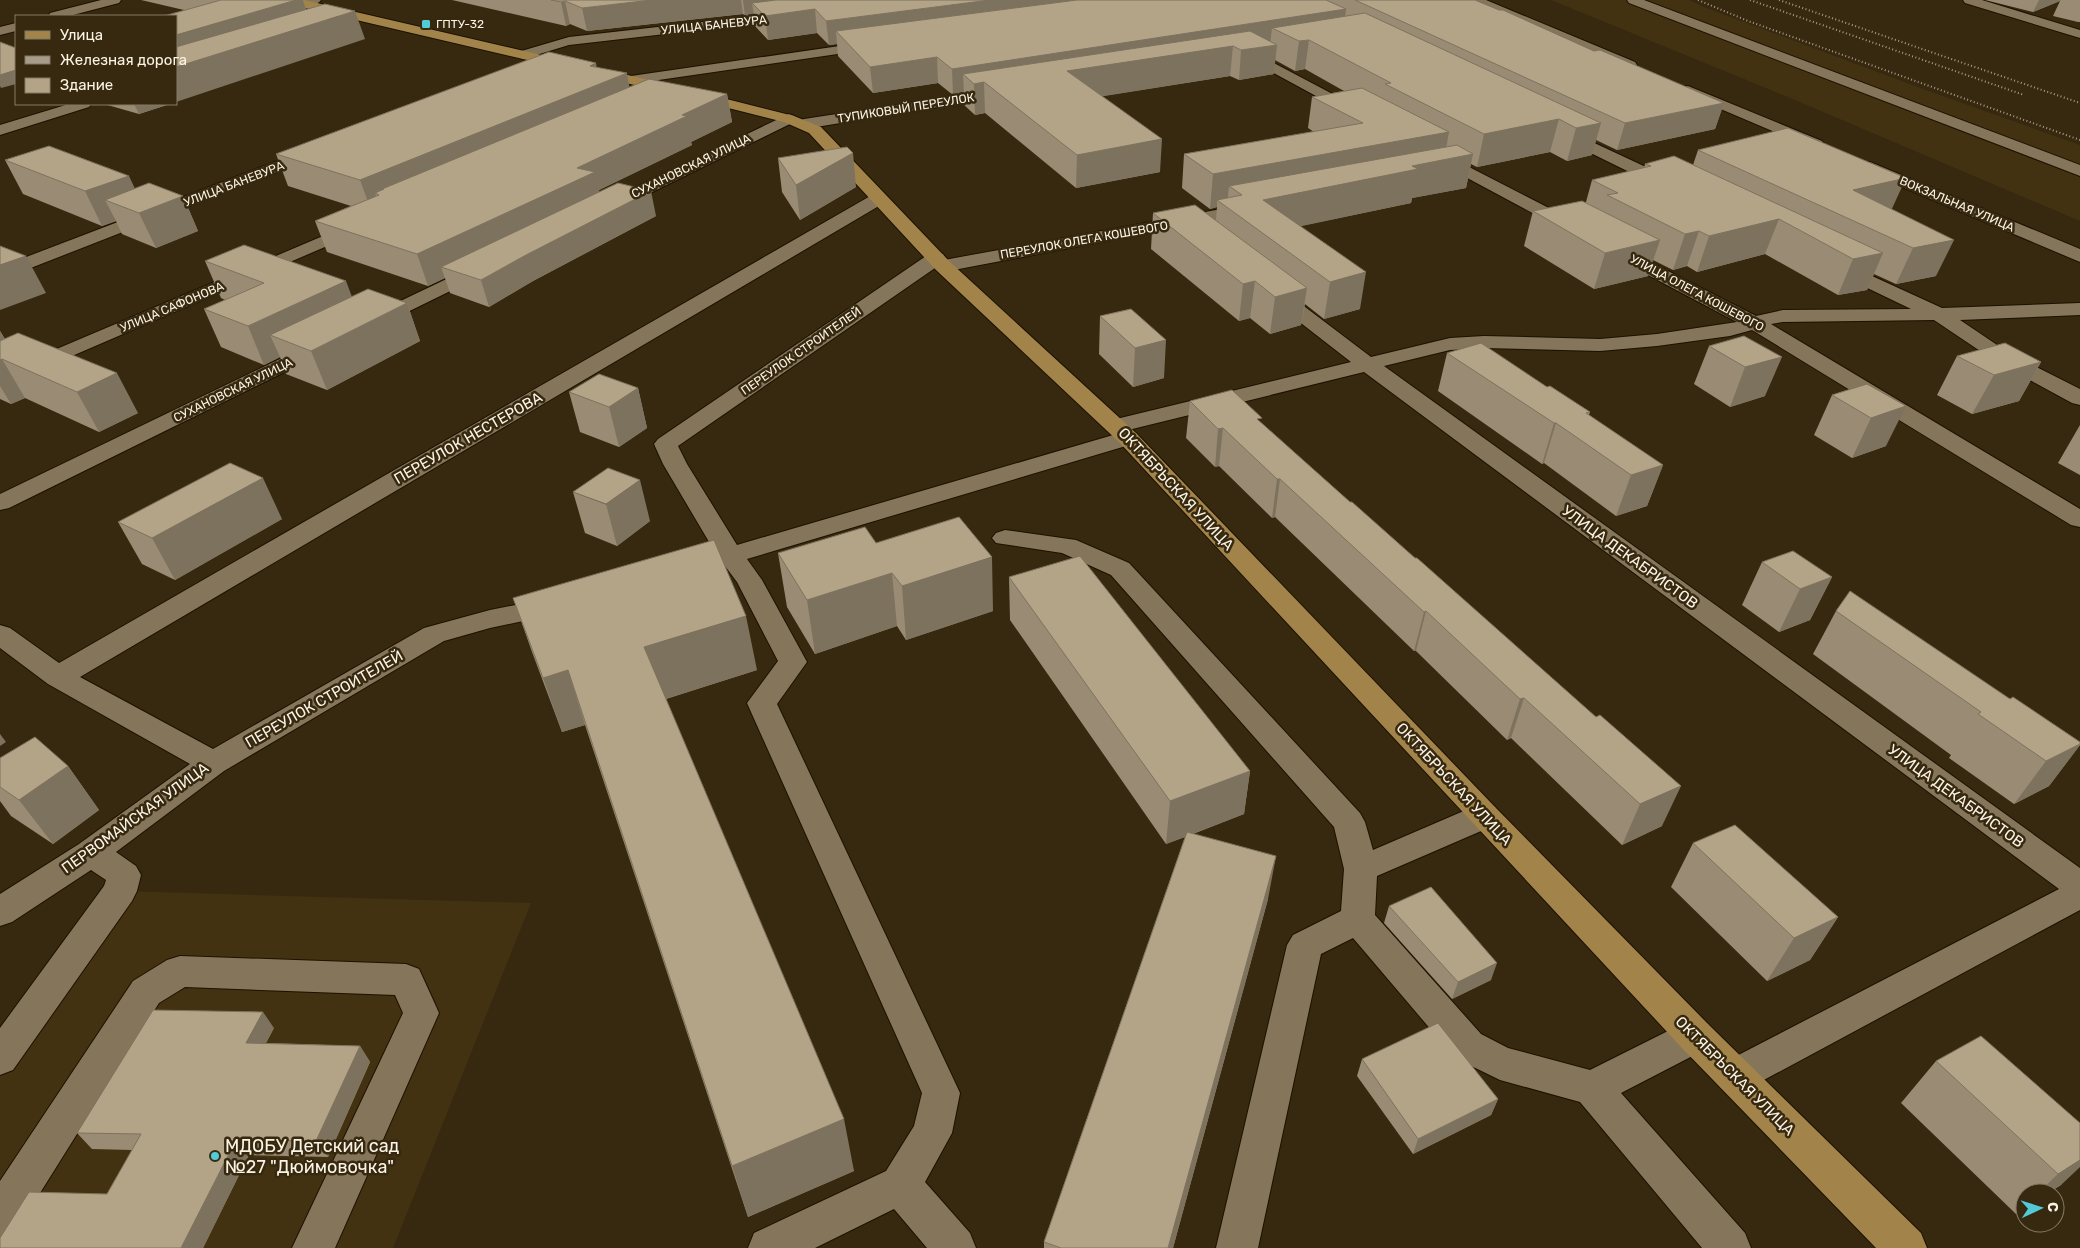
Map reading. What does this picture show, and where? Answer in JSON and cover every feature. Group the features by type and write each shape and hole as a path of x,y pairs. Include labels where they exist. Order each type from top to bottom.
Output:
{"main road":[{"name":"ОКТЯБРЬСКАЯ УЛИЦА","path":"302,1 523,63 551,61 797,121 815,130 878,199 940,262 1122,432 1694,1036 1906,1248"}],"street":[{"path":"59,15 115,0"},
{"path":"1475,0 1640,70"},
{"path":"1633,0 2080,171"},
{"path":"1970,0 2080,34"},
{"path":"2030,18 2046,12"},
{"name":"УЛИЦА БАНЕВУРА","path":"523,63 545,46 569,41 807,14"},
{"path":"334,25 362,17"},
{"path":"0,31 15,27"},
{"path":"631,80 890,43"},
{"path":"1279,50 1246,56 1374,121"},
{"path":"1677,85 1832,151"},
{"path":"647,102 674,90"},
{"name":"ТУПИКОВЫЙ ПЕРЕУЛОК","path":"797,121 1019,90"},
{"path":"0,130 81,105"},
{"name":"СУХАНОВСКАЯ УЛИЦА","path":"592,215 797,121"},
{"path":"1542,123 1685,192"},
{"path":"1417,145 1585,234"},
{"name":"УЛИЦА БАНЕВУРА","path":"0,274 332,146"},
{"name":"ВОКЗАЛЬНАЯ УЛИЦА","path":"1860,163 2080,256"},
{"path":"1432,174 1461,169"},
{"name":"ПЕРЕУЛОК НЕСТЕРОВА","path":"58,677 878,199"},
{"name":"ПЕРЕУЛОК ОЛЕГА КОШЕВОГО","path":"940,262 1183,222 1269,205"},
{"name":"УЛИЦА САФОНОВА","path":"0,381 374,220"},
{"path":"1183,222 1206,240"},
{"name":"УЛИЦА ОЛЕГА КОШЕВОГО","path":"1602,243 1753,322 2080,520"},
{"path":"1819,257 1936,313 2002,357 2080,398"},
{"name":"ПЕРЕУЛОК СТРОИТЕЛЕЙ","path":"730,555 675,464 666,444 940,262"},
{"path":"359,328 493,263"},
{"name":"УЛИЦА ДЕКАБРИСТОВ","path":"1252,275 1367,364 2080,886"},
{"path":"694,566 1122,432 1367,364 1465,342 1600,345 1657,340 1730,330 1742,328 1766,318 1783,316 1975,314 2080,309"},
{"name":"СУХАНОВСКАЯ УЛИЦА","path":"0,503 332,342"},
{"path":"1005,538 1066,546 1120,569 1348,822 1361,869 1358,919 1468,1046 1500,1063 1592,1088 1730,1248"},
{"path":"730,555 750,580 793,662 762,703 941,1093 932,1134 900,1185 769,1248"},
{"name":"ПЕРЕУЛОК СТРОИТЕЛЕЙ","path":"213,763 434,634 490,619 574,601"},
{"name":"ПЕРВОМАЙСКАЯ УЛИЦА","path":"0,634 58,677 213,763 91,853 0,912"},
{"path":"1361,869 1484,816"},
{"path":"0,1058 120,891 124,875 91,853"},
{"path":"1735,1076 2080,894"},
{"path":"1237,1248 1304,945 1358,919"},
{"path":"0,1218 146,992 180,970 406,980 421,1013 313,1248"},
{"path":"1592,1088 1694,1036"},
{"path":"900,1185 955,1248"}],"shaded area":[{"path":"1551,0 1689,0 1923,89 2080,145 2080,221 1795,100"},
{"name":"МДОБУ Детский сад №27 \"Дюймовочка\"","path":"120,891 531,903 393,1248 0,1248 0,1064"}],"building":[{"path":"221,0 296,0 178,34 178,15 168,15"},
{"path":"551,0 652,0 582,8 565,1"},
{"path":"776,0 990,0 826,21 815,9 765,16 752,3"},
{"path":"1077,0 1326,0 1346,9 952,69 937,57 870,67 836,31"},
{"path":"1355,0 1475,0 1503,10 1594,51 1600,50 1724,103 1625,123"},
{"path":"325,4 355,11 178,66 178,46"},
{"path":"1365,13 1601,123 1576,128 1559,119 1484,134 1385,84 1391,83 1309,40 1299,41 1272,28"},
{"path":"1250,31 1277,45 1241,50 1233,46 1067,71 1162,139 1077,155 984,82 974,84 963,74"},
{"path":"0,42 15,48 15,70 0,75"},
{"path":"549,52 596,63 590,66 627,73 360,180 276,154"},
{"path":"649,79 727,94 682,115 687,116 577,168 595,172 417,254 315,221 379,195 375,193 384,189 382,189"},
{"path":"1362,88 1449,132 1213,174 1184,154 1363,123 1312,97"},
{"path":"1788,128 1906,178 1853,190 1954,240 1913,248 1698,150"},
{"path":"1457,145 1473,154 1412,166 1418,169 1263,200 1366,272 1330,282 1217,200 1242,195 1229,186"},
{"path":"49,146 129,176 85,191 5,160"},
{"path":"847,147 853,153 796,185 778,158"},
{"path":"1674,156 1883,253 1853,259 1779,219 1709,236 1699,231 1685,234 1607,195 1618,193 1592,180 1651,166 1645,164"},
{"path":"149,183 183,196 139,213 105,200"},
{"path":"618,183 651,191 481,280 441,267"},
{"path":"1582,201 1660,240 1605,253 1533,211"},
{"path":"1195,205 1307,288 1275,297 1255,281 1243,284 1153,213"},
{"path":"244,245 346,281 248,326 204,309 264,283 205,261"},
{"path":"0,246 26,256 0,265"},
{"path":"368,289 407,303 311,351 270,335"},
{"path":"1131,309 1166,340 1135,348 1100,316"},
{"path":"18,333 117,373 77,392 2,359 0,360 0,341"},
{"path":"1744,336 1782,357 1745,367 1709,346"},
{"path":"1481,343 1547,387 1550,386 1590,412 1586,413 1663,465 1631,475 1556,423 1447,353"},
{"path":"2005,343 2041,362 1994,375 1957,356"},
{"path":"599,374 638,388 609,407 569,392"},
{"path":"1867,384 1906,406 1871,418 1832,395"},
{"path":"1232,390 1262,418 1257,419 1350,502 1417,558 1596,717 1600,715 1681,786 1640,804 1524,698 1520,699 1426,611 1424,612 1223,428 1218,429 1190,401"},
{"path":"230,463 263,478 152,538 118,522"},
{"path":"608,468 640,480 606,504 573,492"},
{"path":"959,517 992,557 902,586 892,573 807,600 778,553 865,527 876,543"},
{"path":"714,540 746,616 644,647 844,1119 732,1166 568,670 543,678 513,598"},
{"path":"1793,551 1832,577 1800,589 1762,562"},
{"path":"1080,556 1250,771 1170,801 1009,577"},
{"path":"1850,591 2010,699 2013,697 2080,742 2080,744 2046,761 1978,714 1981,712 1836,611"},
{"path":"35,737 68,766 19,800 0,787 0,758"},
{"path":"1735,825 1838,917 1794,938 1693,843"},
{"path":"1187,832 1276,856 1168,1248 1061,1248 1044,1242"},
{"path":"1431,887 1497,963 1458,982 1389,906"},
{"path":"153,1010 263,1012 246,1043 360,1046 316,1141 236,1140 181,1248 0,1248 0,1238 29,1192 107,1194 141,1134 77,1133"},
{"path":"1438,1023 1498,1099 1418,1139 1362,1059"},
{"path":"1981,1036 2080,1123 2080,1160 2058,1174 1936,1061"}],"railway":[{"path":"1698,0 1748,21 2080,140"},
{"path":"1750,0 2024,95"},
{"path":"1779,0 2080,103"}],"place":[{"name":"ГПТУ-32","path":"426,24"},
{"name":"МДОБУ Детский сад №27 \"Дюймовочка\"","path":"215,1156"}]}
